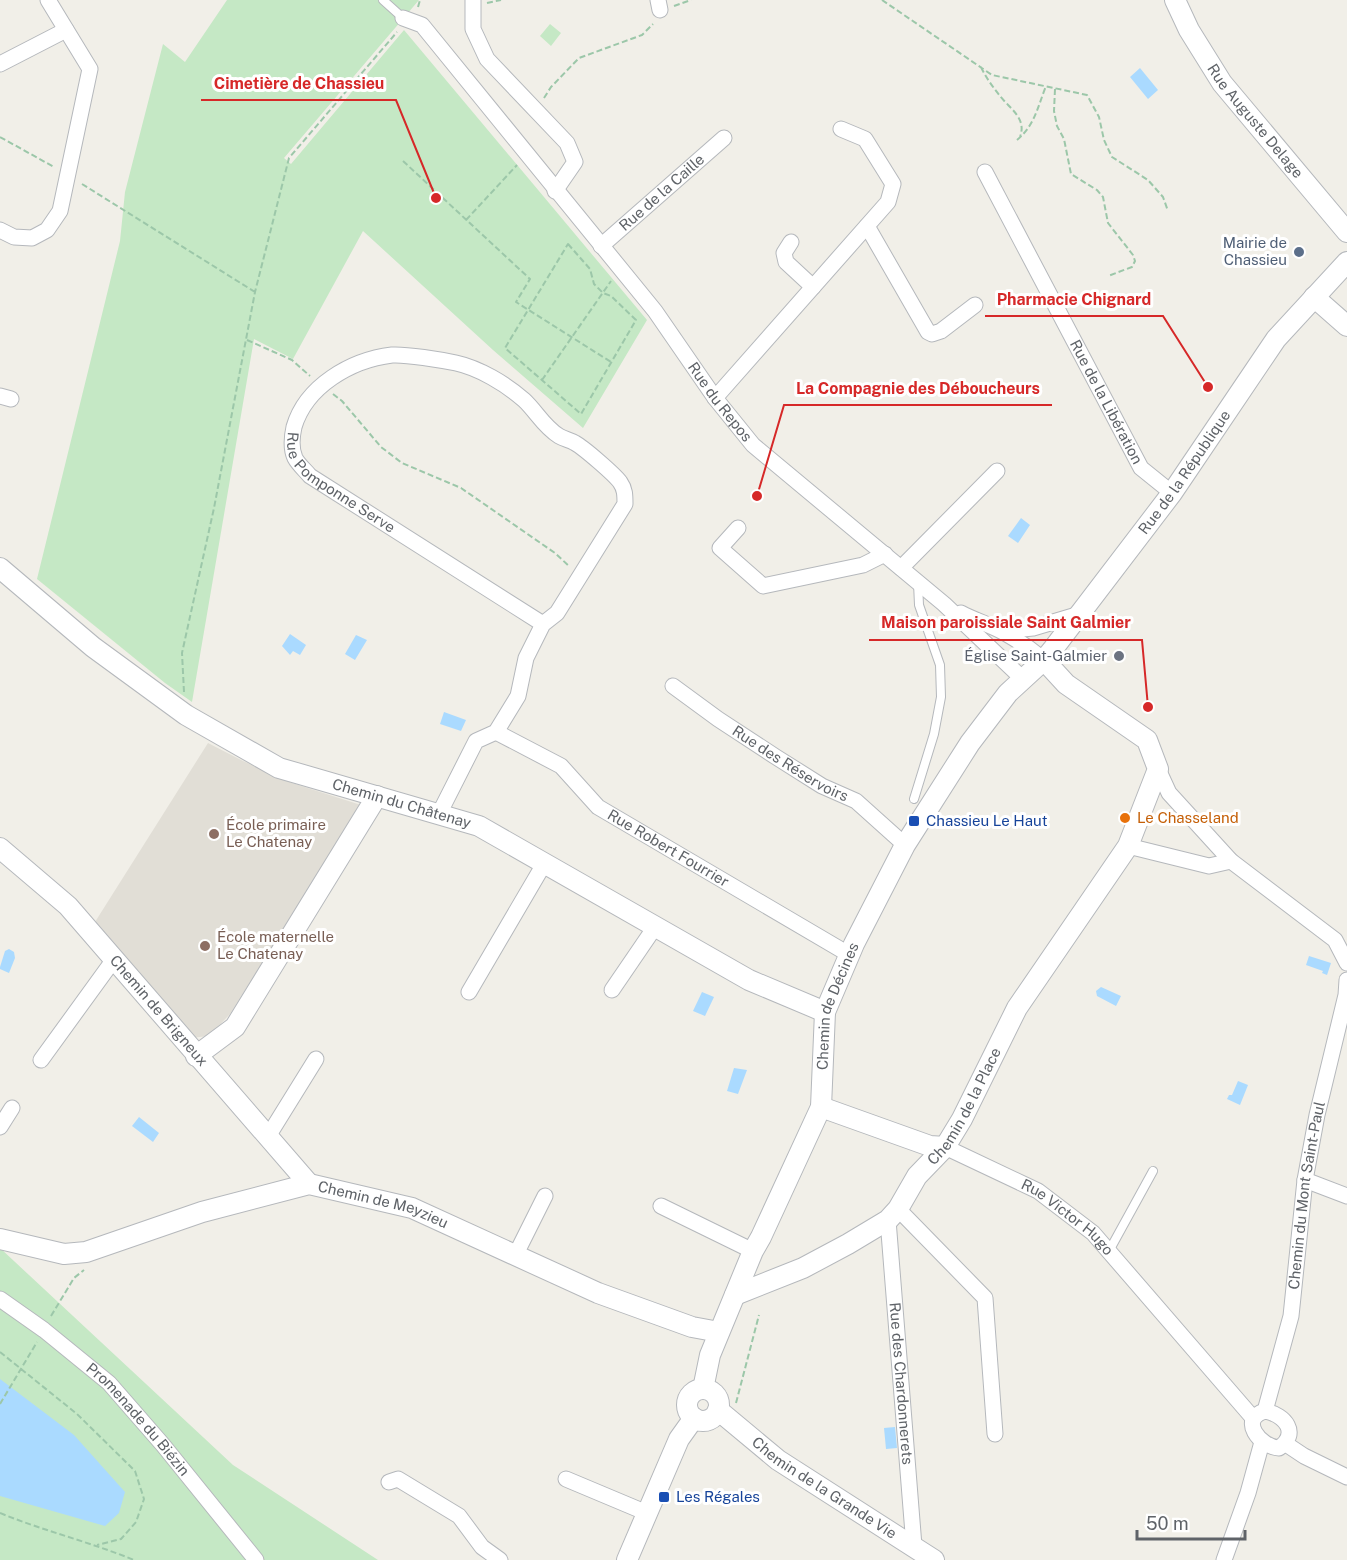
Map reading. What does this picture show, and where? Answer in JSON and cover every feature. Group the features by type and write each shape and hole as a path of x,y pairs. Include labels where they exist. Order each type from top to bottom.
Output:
{"street":[{"path":"0,230 14,237 32,238 47,230 60,211 68,175 90,69 48,0"},
{"path":"473,0 473,29 487,59 567,143 575,162 555,191"},
{"name":"Rue Auguste Delage","path":"1175,0 1189,30 1222,83 1347,232"},
{"name":"Rue du Repos","path":"406,19 422,25 655,311 715,398 753,445 944,604 1023,679"},
{"path":"0,64 66,30"},
{"path":"715,398 888,202 893,184 865,139 841,129"},
{"name":"Rue de la Caille","path":"601,246 724,138"},
{"name":"Rue de la Libération","path":"985,172 1141,468 1173,493"},
{"path":"867,226 928,332 932,334 941,332 975,305"},
{"path":"791,242 784,253 786,262 813,286"},
{"name":"Rue de la République","path":"1044,660 1173,493 1276,339 1347,262"},
{"path":"1314,297 1347,326"},
{"name":"Rue Pomponne Serve","path":"439,814 476,741 496,732 518,696 526,658 543,624 557,613 580,578 625,504 626,493 620,481 577,444 558,436 534,414 525,401 481,372 457,363 395,355 354,366 309,397 298,413 291,436 295,458 310,476 543,624"},
{"path":"901,568 997,471"},
{"path":"738,528 720,548 763,586 863,565 885,554"},
{"name":"Chemin du Châtenay","path":"0,568 93,647 186,716 279,768 479,826 749,980 825,1012"},
{"name":"Rue du Repos","path":"944,604 981,624 1002,632 1025,645 1044,660"},
{"name":"Rue du Repos","path":"1002,632 1034,628 1080,614"},
{"path":"1044,660 1066,684"},
{"name":"Chemin de Décines","path":"703,1389 710,1355 719,1332 821,1107 825,1012 850,955 905,845 970,743 1008,693 1044,660"},
{"path":"1023,679 1043,676 1055,678 1147,740 1169,793 1231,861 1335,940 1347,963"},
{"name":"Rue des Réservoirs","path":"673,686 718,719 822,786 856,801 905,845"},
{"name":"Rue Robert Fourrier","path":"496,732 561,766 598,807 850,955"},
{"name":"Chemin de la Place","path":"735,1295 803,1268 848,1244 893,1214 917,1176 945,1146 962,1119 1017,1008 1128,846 1158,769"},
{"path":"196,1056 234,1027 377,796"},
{"path":"1128,846 1209,866 1231,861"},
{"name":"Chemin de Brigneux","path":"0,848 68,906 309,1184"},
{"path":"469,992 544,864"},
{"path":"612,990 655,927"},
{"path":"41,1060 115,958"},
{"name":"Chemin du Mont Saint-Paul","path":"1259,1415 1291,1316 1305,1179 1317,1115 1346,995 1347,980"},
{"path":"267,1138 316,1059"},
{"name":"Rue Victor Hugo","path":"821,1107 930,1146 945,1146 1038,1191 1093,1233 1259,1415"},
{"path":"0,1127 12,1108"},
{"path":"1305,1179 1347,1196"},
{"name":"Chemin de Meyzieu","path":"0,1239 64,1254 86,1252 202,1212 309,1184 412,1208 635,1308 692,1328 719,1332"},
{"path":"516,1254 545,1196"},
{"path":"661,1206 757,1244 774,1278"},
{"path":"893,1214 985,1298 995,1434"},
{"name":"Rue des Chardonnerets","path":"893,1214 914,1546"},
{"name":"Promenade du Biézin","path":"0,1299 44,1330 108,1383 163,1445 256,1560"},
{"path":"708,1389 716,1395 724,1415 708,1420 694,1418 688,1410 687,1400 693,1392 708,1389"},
{"path":"1274,1413 1288,1427 1290,1436 1286,1444 1279,1448 1272,1448 1262,1442 1253,1428 1259,1415 1274,1413"},
{"name":"Chemin de la Grande Vie","path":"724,1415 778,1460 934,1560"},
{"path":"627,1560 679,1439 694,1418"},
{"path":"1224,1560 1248,1493 1262,1442"},
{"path":"1286,1444 1304,1456 1347,1477"},
{"path":"389,1482 398,1479 459,1516 482,1547 500,1560"},
{"path":"566,1479 647,1513"}],"lane":[{"path":"383,0 406,19"},
{"path":"914,799 934,735 941,697 940,665 920,605 918,582"},
{"path":"1109,1251 1152,1172"}],"path":[{"path":"882,0 992,75 1087,95 1099,117 1104,140 1112,157 1148,180 1163,197 1168,211"},
{"path":"536,110 551,87 579,58 642,35 658,11"},
{"path":"186,716 182,653 214,508 255,292 289,158 406,19"},
{"path":"981,67 1002,99 1019,118 1022,126 1019,138 1027,132 1033,121 1046,86"},
{"path":"1055,89 1054,111 1057,126 1064,139 1071,174 1097,190 1103,197 1108,223 1133,255 1135,261 1132,267 1108,276"},
{"path":"0,137 68,175 255,292"},
{"path":"466,220 527,156"},
{"path":"403,161 530,279 516,302 611,362"},
{"path":"568,244 590,269 594,284 603,293 611,296 636,320 581,414 505,348 568,244"},
{"path":"542,381 612,279 622,272"},
{"path":"246,339 292,360 342,401 381,447 402,463 461,488 555,553 580,578"},
{"path":"0,1404 74,1278 108,1246"},
{"path":"724,1415 740,1391 759,1315"},
{"path":"0,1352 77,1414 135,1471 144,1499 136,1522 122,1539 97,1545"},
{"path":"0,1513 97,1545 134,1560"}],"shaded area":[{"path":"208,743 292,783 361,805 230,1014 209,1036 190,1038 95,922"}],"green space":[{"path":"227,0 419,0 284,158 291,164 404,30 647,320 583,428 493,350 363,231 293,359 254,339 192,702 165,683 37,579 120,241 125,192 163,44 185,62"},
{"path":"550,24 561,33 551,46 540,36"},
{"path":"0,1248 233,1465 378,1560 0,1560"}],"water":[{"path":"1140,68 1158,90 1148,99 1130,77"},
{"path":"1021,518 1030,525 1018,543 1008,536"},
{"path":"290,634 306,645 300,655 293,651 290,655 282,646"},
{"path":"356,635 367,640 355,660 345,654"},
{"path":"444,712 466,720 461,731 440,724"},
{"path":"9,949 14,952 15,958 9,973 0,967 5,951"},
{"path":"1309,956 1331,963 1327,975 1322,973 1323,971 1306,965"},
{"path":"1101,987 1121,996 1116,1006 1097,996 1096,991"},
{"path":"702,992 714,997 705,1016 693,1011"},
{"path":"734,1068 747,1070 738,1094 727,1091"},
{"path":"1238,1081 1248,1085 1240,1105 1227,1099 1229,1095 1232,1095"},
{"path":"139,1117 159,1133 153,1142 132,1126"},
{"path":"0,1379 74,1435 125,1492 119,1513 105,1526 0,1496"},
{"path":"895,1427 897,1448 886,1449 884,1428"}],"place":[{"name":"Cimetière de Chassieu","path":"436,198"},
{"name":"Mairie de Chassieu","path":"1299,252"},
{"name":"Pharmacie Chignard","path":"1208,387"},
{"name":"La Compagnie des Déboucheurs","path":"757,496"},
{"name":"Église Saint-Galmier","path":"1119,656"},
{"name":"Maison paroissiale Saint Galmier","path":"1148,707"},
{"name":"Le Chasseland","path":"1125,818"},
{"name":"Chassieu Le Haut","path":"914,821"},
{"name":"École primaire Le Chatenay","path":"214,834"},
{"name":"École maternelle Le Chatenay","path":"205,946"},
{"name":"Les Régales","path":"664,1497"}]}
